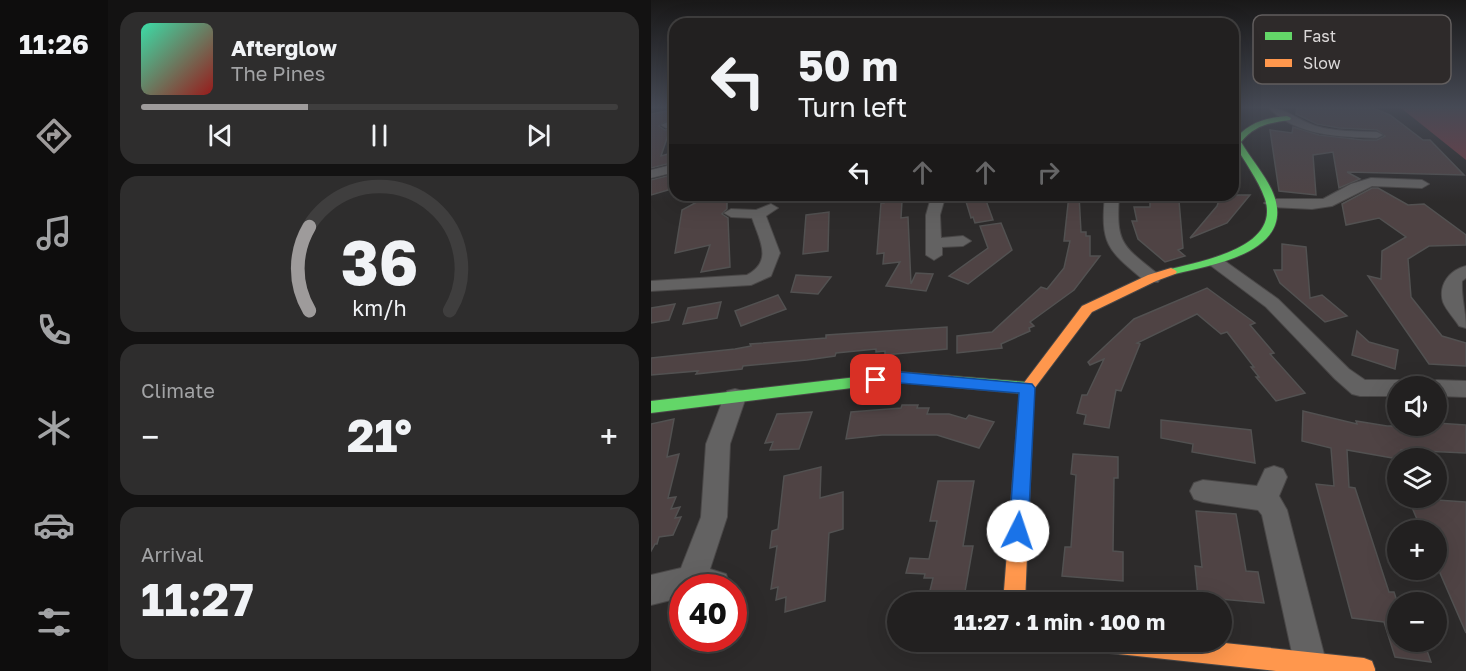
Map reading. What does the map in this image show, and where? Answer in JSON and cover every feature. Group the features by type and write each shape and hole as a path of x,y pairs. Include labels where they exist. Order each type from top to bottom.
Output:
{"street":[{"path":"1015,592 1027,388 1087,309 1152,278 1180,269 1216,262 1259,241 1272,223 1271,203 1239,149"},
{"path":"651,174 669,170"},
{"path":"1271,203 1312,205 1327,203 1356,187 1371,182 1414,186"},
{"path":"937,201 933,215 934,249 963,241"},
{"path":"1111,201 1109,226 1111,240 1117,249 1152,278"},
{"path":"651,286 751,280 765,272 771,253 764,211 731,213"},
{"path":"1216,262 1272,303 1341,374 1360,387 1387,388"},
{"path":"1466,272 1453,279 1452,301 1466,322"},
{"path":"651,407 900,377 1027,388"},
{"path":"1447,388 1466,389"},
{"path":"651,590 703,582 714,517 718,444 735,397"},
{"path":"1203,491 1269,488 1310,662"},
{"path":"1210,652 1364,669"}],"shaded area":[{"path":"1440,139 1466,139 1466,160"}],"building":[{"path":"651,139 667,139 661,156 669,154 669,164 651,168"},
{"path":"1271,139 1430,140 1464,175 1347,172 1360,179 1339,188 1333,152 1313,155 1316,195 1279,191"},
{"path":"669,176 669,190 651,195 651,180"},
{"path":"1372,188 1378,188 1408,205 1424,204 1466,235 1466,245 1429,246 1408,259 1411,297 1442,336 1466,343 1466,366 1429,364 1368,276 1381,279 1382,251 1406,237 1379,218 1346,225 1342,204"},
{"path":"1239,195 1250,195 1227,223 1190,238 1219,201 1239,201"},
{"path":"699,201 727,201 727,209 722,214 728,218 730,267 701,272 710,245 675,253 682,210"},
{"path":"884,201 902,201 901,218 908,217 911,284 916,273 933,274 926,291 886,286 900,262 883,264 884,253 877,254 881,203"},
{"path":"966,201 986,201 993,220 975,223 973,217 971,218"},
{"path":"1068,201 1079,201 1081,232 1086,232 1086,236 1090,236 1090,256 1100,256 1074,290 1030,322 1034,326 1029,328 1030,331 1001,344 1002,348 957,353 957,336 992,332 1041,287 1047,289 1064,268 1070,241 1064,241"},
{"path":"1150,201 1179,201 1183,248 1178,250 1185,256 1165,262 1138,239 1132,221 1137,221 1134,207 1150,207"},
{"path":"829,212 828,251 803,254 806,215"},
{"path":"1001,223 1012,250 968,284 949,276 988,248 980,226"},
{"path":"1282,244 1306,247 1310,298 1322,295 1347,316 1325,322 1280,283 1274,270 1282,270"},
{"path":"796,275 831,277 818,294 791,292"},
{"path":"1207,288 1255,323 1250,325 1274,353 1270,354 1305,393 1276,401 1256,377 1259,377 1251,367 1254,367 1227,332 1221,334 1197,314 1137,343 1140,344 1121,391 1116,390 1109,428 1084,424 1086,415 1077,413 1082,395 1087,395 1104,359 1090,365 1088,362 1134,319"},
{"path":"778,295 786,309 741,326 735,311"},
{"path":"721,302 717,318 683,324 688,308"},
{"path":"675,304 669,320 651,323 651,308"},
{"path":"947,327 947,349 885,355 885,351 876,352 876,349 836,353 835,356 807,360 743,366 742,369 696,374 698,371 651,375 651,358 735,349 751,346 750,344 826,338 826,335"},
{"path":"1357,331 1369,342 1398,350 1395,369 1352,355"},
{"path":"902,405 929,408 927,414 949,414 966,419 969,415 994,422 979,448 937,435 882,435 846,439 851,412 901,408"},
{"path":"1303,411 1357,424 1356,421 1387,426 1387,436 1447,436 1447,424 1466,425 1466,453 1447,452 1447,448 1387,448 1387,457 1347,450 1349,487 1355,488 1389,592 1387,592 1387,632 1384,622 1352,618 1316,484 1334,486 1331,448 1302,441"},
{"path":"812,412 799,449 770,450 773,442 765,443 777,414"},
{"path":"674,419 667,457 679,454 668,498 676,497 671,509 680,507 675,518 681,517 673,535 659,537 651,551 651,424"},
{"path":"1161,420 1251,430 1255,463 1192,452 1193,444 1161,438"},
{"path":"1073,454 1118,457 1118,478 1114,478 1113,551 1123,552 1123,581 1062,576 1065,547 1071,547 1076,475 1071,474"},
{"path":"821,467 820,498 843,492 843,529 829,533 825,601 785,612 786,597 776,600 778,587 771,589 777,546 770,548 772,531 778,529 784,476"},
{"path":"938,481 974,481 963,546 973,546 965,592 930,592 933,578 924,578 925,574 906,573 910,558 929,559 937,521 930,521"},
{"path":"1447,501 1466,502 1466,633 1443,580 1447,580 1447,520 1417,520 1412,508 1447,508"},
{"path":"1196,511 1236,514 1246,571 1258,572 1264,603 1232,600 1232,592 1198,592 1195,566 1202,567"},
{"path":"1393,652 1428,652 1431,662 1395,657"}],"traffic: fast":[{"path":"1171,272 1238,252 1253,244 1265,233 1272,220 1269,196 1239,145"},
{"path":"651,407 900,377 1027,388"}],"traffic: slow":[{"path":"1015,592 1027,388 1087,309 1152,278 1171,272"},
{"path":"1203,652 1364,669"}],"route":[{"path":"876,380 900,377 1027,388 1018,531"}]}
